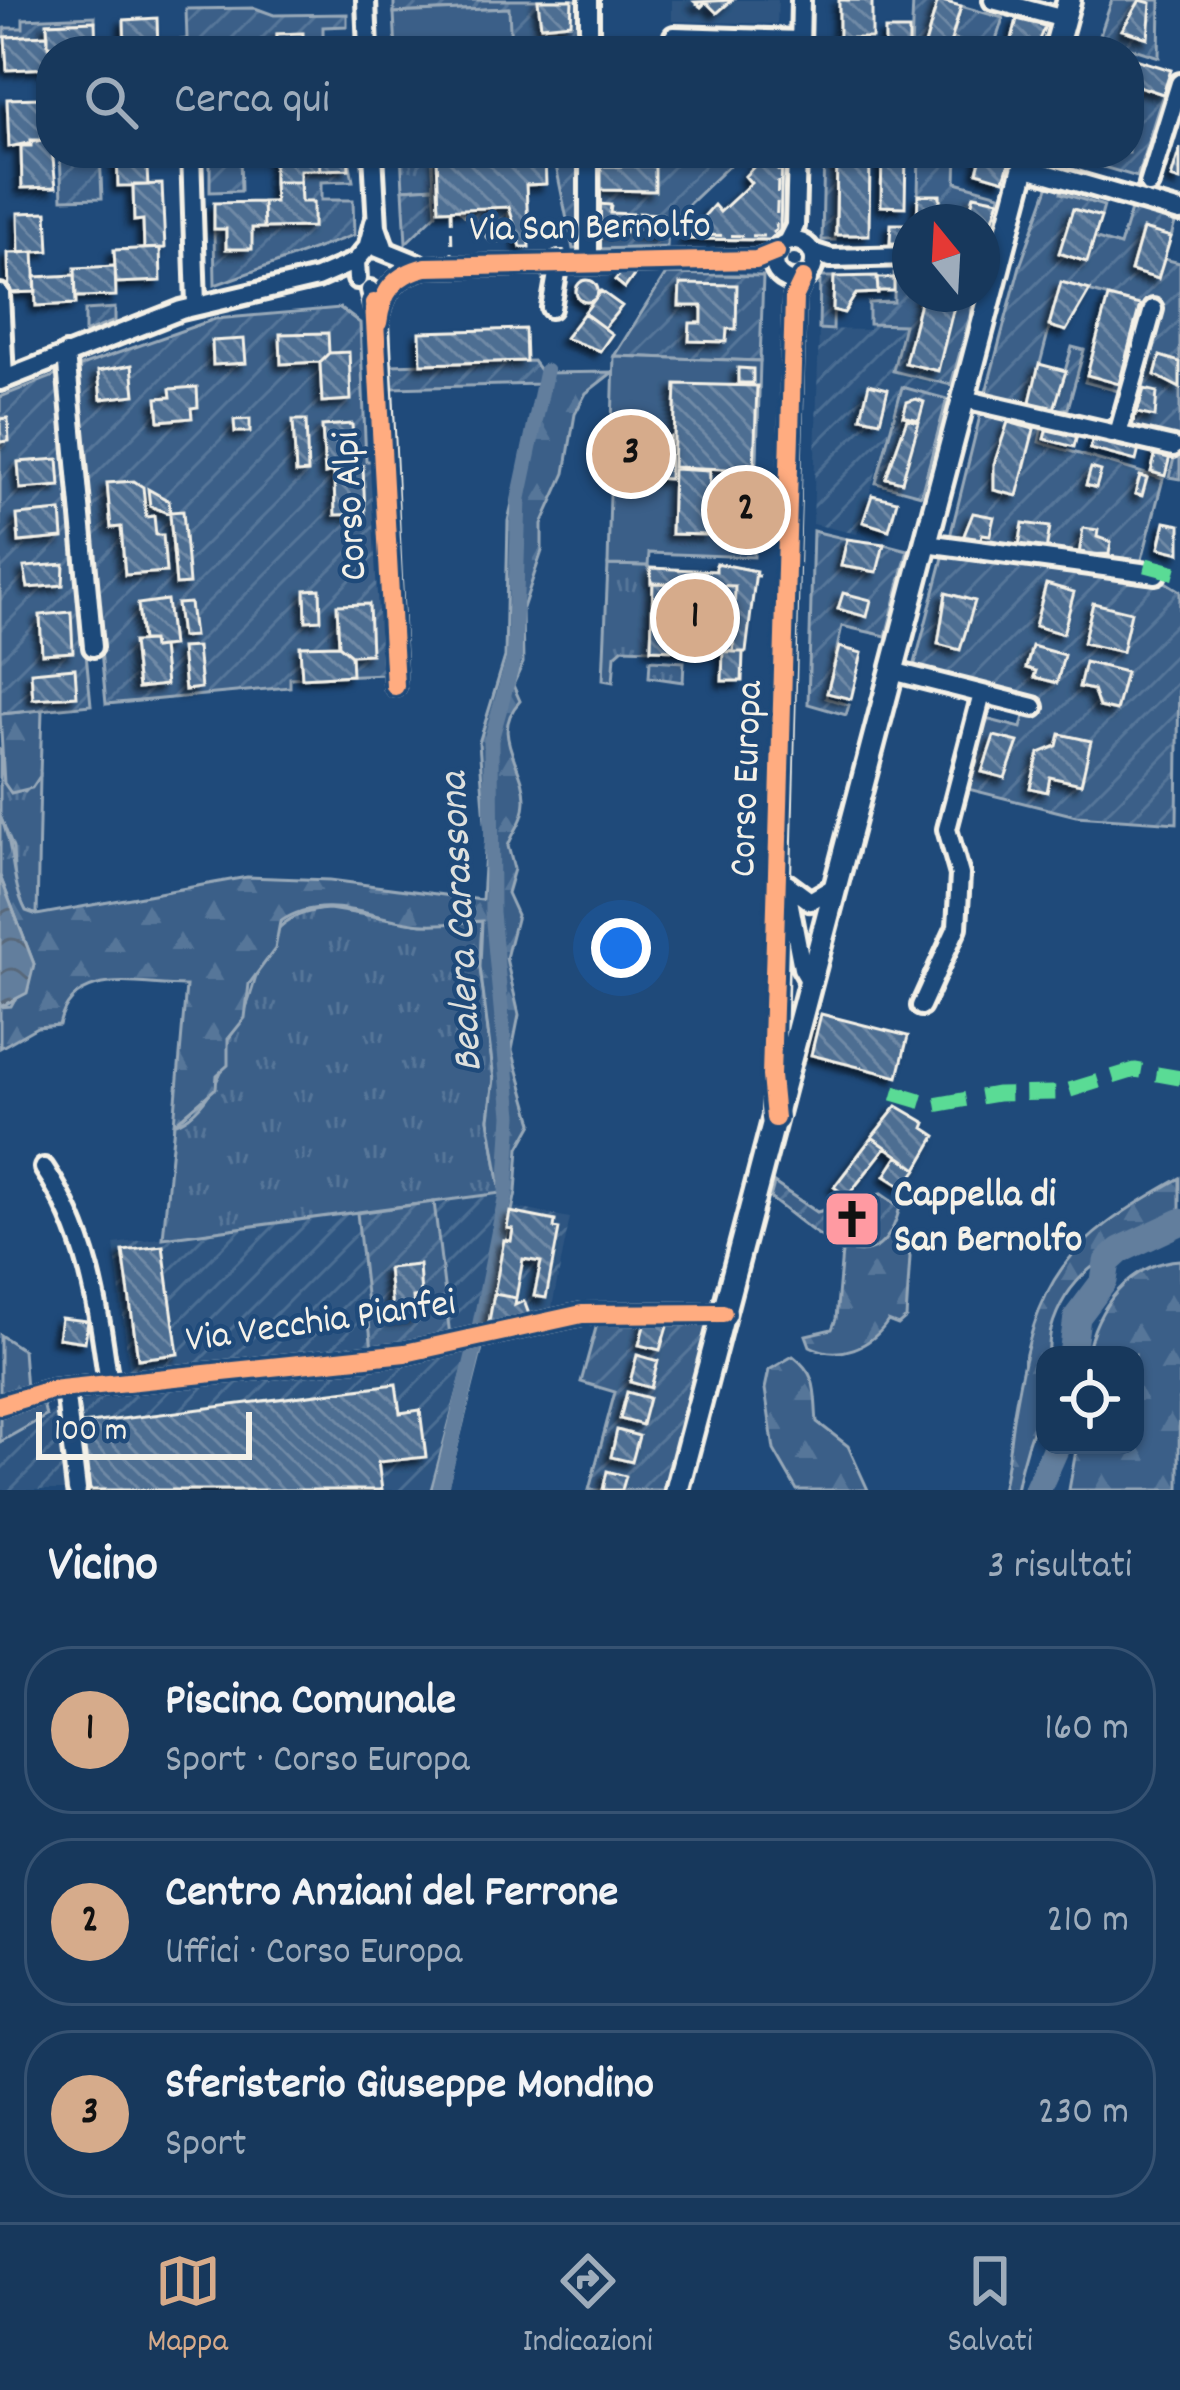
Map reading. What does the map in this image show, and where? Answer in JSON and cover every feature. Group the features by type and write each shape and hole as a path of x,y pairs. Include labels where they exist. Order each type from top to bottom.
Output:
{"main road":[{"path":"1059,36 1068,5"},
{"path":"1000,233 1023,168"},
{"path":"676,1490 964,399 981,312"}],"street":[{"path":"366,0 367,36"},
{"path":"589,36 590,0"},
{"path":"800,36 801,0"},
{"path":"993,0 1068,5"},
{"path":"1149,184 1180,83"},
{"path":"191,168 196,305"},
{"name":"Corso Alpi","path":"374,168 395,686"},
{"path":"589,168 589,262"},
{"name":"Corso Europa","path":"775,1118 770,1091 781,860 794,298 789,253 796,168"},
{"path":"1050,168 1180,212"},
{"path":"789,253 831,259 892,257"},
{"name":"Via San Bernolfo","path":"377,268 756,260 789,253"},
{"path":"551,308 559,262"},
{"path":"0,294 2,380 196,305 377,268"},
{"path":"1118,434 1154,310"},
{"path":"66,354 93,647"},
{"path":"964,399 1173,447"},
{"path":"926,543 1156,574"},
{"path":"892,671 1034,707"},
{"path":"921,1006 957,927 961,886 947,829 982,694"},
{"name":"Corso Europa","path":"781,860 802,968 810,983"},
{"name":"Corso Europa","path":"786,883 810,901 834,887"},
{"path":"776,965 789,985 810,983"},
{"path":"44,1168 72,1214 89,1259 109,1384"},
{"name":"Via Vecchia Pianfei","path":"0,1405 65,1389 405,1353 582,1314 723,1313"},
{"path":"65,1389 77,1490"}],"path":[{"path":"778,168 776,230 789,253"},
{"path":"452,209 452,255"},
{"path":"689,235 789,253"}],"shaded area":[{"path":"672,0 778,0 777,24 672,21"},
{"path":"869,324 904,324 894,371 951,385 947,399 902,388 857,534 813,524 819,329 869,330"},
{"path":"501,1193 475,1330 407,1346 130,1375 114,1244"},
{"path":"511,1207 570,1218 551,1312 488,1327"},
{"path":"470,1347 431,1490 0,1490 0,1442 68,1403 410,1363"}],"green space":[{"path":"394,0 582,0 582,36 510,36 508,8 394,13"},
{"path":"913,0 938,0 927,36 912,36"},
{"path":"1112,0 1160,0 1159,57 1144,52 1144,36 1100,36"},
{"path":"961,6 1003,18 997,36 953,36"},
{"path":"509,8 510,36 395,36 394,13"},
{"path":"186,9 347,14 347,26 323,27 323,36 187,36"},
{"path":"95,16 95,21 48,23 48,35 5,37 5,28 23,28 23,19"},
{"path":"1144,88 1163,94 1144,155"},
{"path":"61,168 101,168 102,198 62,199"},
{"path":"210,168 240,168 241,191 210,192"},
{"path":"402,168 433,168 434,187 403,189"},
{"path":"556,168 582,168 582,249 573,249"},
{"path":"596,168 726,168 668,224 667,247 596,249"},
{"path":"824,168 837,168 835,240 822,240"},
{"path":"919,168 956,168 956,182 1000,194 999,200 975,195 972,204 940,204 940,196 918,195"},
{"path":"1107,168 1140,168 1137,177"},
{"path":"348,169 353,181 321,182 321,200 353,200 354,235 215,285 214,229 226,229 227,249 251,249 252,228 313,227 313,203 301,202 300,170"},
{"path":"1051,179 1060,182 1061,193 1104,206 1101,217 1073,209 1060,254 1086,262 1094,238 1120,246 1132,206 1176,219 1171,237 1142,230 1131,270 1164,259 1180,263 1180,479 1169,477 1178,443 1125,430 1122,392 1085,382 1087,375 1119,383 1140,306 1061,283 1029,406 985,396 1020,266"},
{"path":"434,187 436,214 406,243 403,189"},
{"path":"509,207 506,241 491,242 458,209"},
{"path":"666,274 763,276 760,361 614,356"},
{"path":"820,277 834,277 833,330 819,329"},
{"path":"892,302 892,312 971,312 951,385 893,371 904,325 869,324 869,303"},
{"path":"115,308 115,321 85,333 85,310"},
{"path":"340,308 360,323 366,461 375,461 384,674 290,678 290,687 106,704 75,368 215,319"},
{"path":"1072,347 1084,350 1068,408 1053,412"},
{"path":"614,356 760,361 754,557 649,553 648,566 608,565"},
{"path":"533,361 542,373 539,384 392,388 391,365"},
{"path":"613,372 586,393 575,414 565,473 542,524 542,551 522,611 523,663 513,685 520,701 507,726 525,801 508,846 514,869 507,893 517,915 506,958 519,1015 512,1050 533,1123 519,1148 516,1192 488,1327 475,1330 501,1193 489,1119 494,1079 480,967 482,921 425,924 334,908 298,913 280,922 275,949 249,984 245,1018 228,1039 228,1065 217,1075 216,1088 174,1124 186,986 94,986 67,1006 59,1025 37,1027 0,1048 0,1007 11,1006 34,964 0,876 0,816 21,899 26,911 37,915 247,877 330,880 482,900 486,834 479,743 505,657 508,521 542,373"},
{"path":"59,374 91,705 0,714 0,397"},
{"path":"902,387 947,399 921,495 876,483"},
{"path":"982,408 1043,423 1039,442 1163,479 1140,567 949,541"},
{"path":"813,531 847,539 841,566 857,570 884,544 908,550 886,636 842,626 826,698 849,705 846,715 808,704"},
{"path":"945,550 1162,580 1180,591 1177,823 1076,816 964,788 982,718 1021,728 1028,700 913,671"},
{"path":"608,565 648,566 653,583 651,649 623,648 615,655 613,682 603,680"},
{"path":"650,660 684,662 683,682 649,677"},
{"path":"42,710 40,776 32,788 11,793 4,783 0,714"},
{"path":"0,748 4,783 25,792 40,776 37,915 26,911 15,889 13,848 0,816"},
{"path":"329,909 422,924 482,921 480,967 494,1079 489,1119 501,1193 163,1238 174,1124 196,1110 213,1088 270,939 283,924 302,914"},
{"path":"1180,1178 1180,1215 1086,1272 1060,1307 1049,1346 1036,1346 1036,1420 1016,1490 1002,1490 1024,1362 1047,1294 1083,1244"},
{"path":"774,1183 817,1212 881,1194 900,1207 889,1234 876,1248 859,1252 823,1238 770,1198"},
{"path":"434,1202 450,1336 372,1349 357,1213"},
{"path":"888,1233 907,1247 910,1257 906,1318 898,1325 888,1321 854,1349 832,1352 810,1346 806,1335 832,1329 836,1319 842,1252 868,1249"},
{"path":"1180,1260 1179,1490 1069,1490 1075,1454 1144,1454 1144,1346 1089,1346 1098,1321 1118,1291 1162,1263"},
{"path":"599,1317 712,1319 667,1490 589,1490 615,1392 581,1382"},
{"path":"0,1335 23,1350 26,1390 0,1399"},
{"path":"483,1344 446,1490 431,1490 470,1347"},
{"path":"793,1356 811,1378 817,1422 848,1446 868,1490 797,1490 774,1450 765,1389 769,1370"},
{"path":"42,1398 46,1416 0,1442 0,1410"}],"water":[{"path":"0,876 34,964 27,993 0,1007"}],"building":[{"path":"538,0 572,0 571,23 541,26"},
{"path":"732,0 717,13 706,2 701,7 695,2"},
{"path":"839,0 872,0 872,36 839,36"},
{"path":"938,0 961,6 952,36 928,36"},
{"path":"1140,0 1151,3 1148,38 1122,30"},
{"path":"157,18 158,36 125,36 124,20"},
{"path":"1017,19 1045,26 1041,36 1013,36"},
{"path":"95,21 96,36 48,36 47,23"},
{"path":"885,30 909,30 909,36 885,36"},
{"path":"48,35 36,36 36,69 7,70 5,37"},
{"path":"1144,62 1171,70 1163,94 1144,88"},
{"path":"36,98 36,141 9,147 7,99"},
{"path":"31,140 36,140 36,168 54,168 56,187 22,188 21,146 31,146"},
{"path":"1180,148 1180,181 1171,178"},
{"path":"117,168 147,168 148,185 118,186"},
{"path":"274,168 320,168 300,170 300,182 274,182"},
{"path":"437,168 545,168 546,184 526,185 529,247 521,247 509,207 439,210"},
{"path":"601,168 655,168 655,191 601,190"},
{"path":"753,168 782,168 780,231 769,240 684,239 714,205 720,212 751,183 745,176"},
{"path":"837,168 870,168 869,235 836,235"},
{"path":"882,168 906,168 905,204 881,206"},
{"path":"978,168 1008,168 1004,180 977,172"},
{"path":"274,182 300,182 301,202 313,202 313,227 264,228 263,202 275,202"},
{"path":"162,184 165,248 144,249 143,220 134,221 133,185"},
{"path":"918,195 940,195 940,204 918,204"},
{"path":"974,195 999,200 998,204 972,204"},
{"path":"263,202 264,228 252,228 252,249 226,249 226,229 214,229 214,203"},
{"path":"599,204 611,205 610,213 633,214 633,223 626,223 625,232 597,231"},
{"path":"1073,209 1101,217 1087,262 1059,253"},
{"path":"47,212 49,251 19,253 18,213"},
{"path":"639,213 662,214 661,237 638,233"},
{"path":"1143,229 1171,237 1158,279 1131,271"},
{"path":"160,248 161,281 116,283 114,250"},
{"path":"34,252 36,292 9,293 8,253"},
{"path":"115,266 116,296 76,297 75,268"},
{"path":"621,273 635,274 625,288 615,280"},
{"path":"75,275 76,304 36,306 35,277"},
{"path":"877,276 878,293 856,294 844,313 833,310 834,277"},
{"path":"877,278 892,278 892,291 878,291"},
{"path":"587,280 598,291 587,302 576,291"},
{"path":"1061,282 1090,290 1066,331 1049,326"},
{"path":"680,284 737,285 736,329 727,329 726,342 689,341 690,323 702,323 702,306 679,306"},
{"path":"601,291 622,306 604,328 584,313"},
{"path":"1108,297 1140,305 1119,384 1087,375"},
{"path":"918,312 953,312 938,371 905,363"},
{"path":"584,313 612,334 600,351 565,338"},
{"path":"525,329 526,361 421,364 420,332"},
{"path":"328,333 329,353 320,362 281,364 280,334"},
{"path":"244,339 246,363 213,365 212,341"},
{"path":"349,352 351,400 322,402 320,362 329,353"},
{"path":"1160,356 1180,362 1180,388 1155,375"},
{"path":"1039,364 1066,371 1053,412 1029,406"},
{"path":"132,365 135,395 101,399 98,371"},
{"path":"738,368 753,369 753,383 738,383"},
{"path":"676,384 757,386 754,470 673,467"},
{"path":"869,384 888,389 880,421 861,417"},
{"path":"197,387 198,407 191,408 192,418 159,421 157,398 171,397 170,389"},
{"path":"1144,389 1157,392 1155,417 1137,413"},
{"path":"907,402 924,402 919,420 903,416"},
{"path":"8,418 9,441 0,442 0,419"},
{"path":"250,419 250,432 235,432 234,420"},
{"path":"907,419 919,422 902,482 886,478"},
{"path":"293,420 306,420 308,472 296,473"},
{"path":"1008,422 1034,429 1017,496 994,490 994,464"},
{"path":"352,424 354,466 325,474 322,426"},
{"path":"1048,424 1078,431 1074,447 1044,439"},
{"path":"1094,434 1140,445 1136,461 1090,449"},
{"path":"657,436 670,437 669,479 655,478"},
{"path":"1157,448 1171,452 1165,476 1151,472"},
{"path":"58,459 60,486 20,489 18,462"},
{"path":"363,466 365,514 335,515 334,473"},
{"path":"1091,468 1101,471 1096,488 1086,485"},
{"path":"673,469 710,471 708,535 671,534"},
{"path":"1140,476 1147,478 1142,496 1135,494"},
{"path":"134,481 143,487 146,517 154,516 156,535 163,535 166,572 125,575 121,527 111,528 107,483"},
{"path":"148,489 169,501 170,512 183,511 189,584 176,585 170,514 150,506"},
{"path":"718,490 753,491 752,519 734,532 717,531"},
{"path":"872,495 897,501 889,530 863,522"},
{"path":"61,511 63,538 19,542 17,515"},
{"path":"973,513 994,517 990,535 982,534 980,543 962,540"},
{"path":"1165,522 1180,525 1180,553 1159,548"},
{"path":"1023,523 1050,527 1046,550 1019,546"},
{"path":"1083,528 1098,530 1097,537 1111,542 1109,554 1079,555"},
{"path":"847,539 884,544 877,572 841,566"},
{"path":"716,563 756,571 746,652 733,652 735,586 651,583 651,568 716,571"},
{"path":"64,564 63,585 28,588 24,567"},
{"path":"653,583 735,586 733,652 651,649"},
{"path":"1046,584 1074,592 1063,634 1035,626"},
{"path":"320,589 321,620 306,621 305,590"},
{"path":"843,593 871,600 867,617 838,609"},
{"path":"946,593 975,601 960,650 938,644"},
{"path":"167,600 172,646 153,648 152,641 142,641 138,604"},
{"path":"190,603 194,636 181,637 177,604"},
{"path":"1093,603 1131,612 1122,652 1083,643"},
{"path":"369,604 371,654 351,655 339,645 337,605"},
{"path":"71,612 73,652 42,654 40,615"},
{"path":"152,641 153,648 162,647 166,685 138,688 133,642"},
{"path":"339,645 351,655 352,675 302,678 300,646"},
{"path":"1032,646 1064,655 1057,683 1034,677 1036,671 1026,668"},
{"path":"197,647 201,688 185,690 181,648"},
{"path":"839,647 862,653 851,699 827,693"},
{"path":"723,651 743,652 742,681 722,681"},
{"path":"1085,662 1126,672 1116,711 1099,707 1093,690 1079,687"},
{"path":"75,668 77,696 33,699 31,672"},
{"path":"1060,734 1091,741 1081,784 1050,777 1047,792 1030,788 1039,753 1057,746"},
{"path":"994,736 1018,742 1005,778 982,772"},
{"path":"821,1014 908,1036 898,1077 811,1055"},
{"path":"897,1106 926,1123 924,1128 936,1136 917,1169 872,1137"},
{"path":"872,1137 886,1147 847,1197 834,1187"},
{"path":"898,1156 917,1169 904,1188 885,1176"},
{"name":"Cappella di San Bernolfo","path":"861,1204 867,1213 851,1235 838,1217"},
{"path":"510,1212 555,1221 554,1228 559,1229 546,1298 534,1296 541,1262 523,1259 516,1298 494,1294 504,1240 511,1241"},
{"path":"163,1246 178,1354 138,1359 123,1251"},
{"path":"419,1265 421,1296 413,1297 415,1317 393,1319 388,1268"},
{"path":"494,1294 516,1298 515,1305 524,1301 530,1317 488,1327"},
{"path":"61,1318 88,1321 85,1342 58,1338"},
{"path":"646,1318 668,1323 660,1350 639,1345"},
{"path":"637,1355 658,1361 651,1388 630,1382"},
{"path":"396,1384 400,1413 420,1410 426,1457 378,1462 382,1490 90,1490 82,1424"},
{"path":"627,1392 649,1398 642,1425 620,1419"},
{"path":"617,1430 639,1436 632,1462 611,1457"},
{"path":"607,1471 626,1476 622,1490 603,1490"}],"waterway":[{"name":"Bealera Carassona","path":"479,1328 506,1194 511,1115 492,912 491,740 514,658 519,498 546,371"},
{"path":"1073,1346 1077,1317 1104,1281 1107,1262 1120,1250 1180,1222"},
{"name":"Bealera Carassona","path":"440,1490 476,1343"},
{"path":"1037,1490 1053,1454"}],"marked path":[{"path":"1146,565 1180,574"},
{"path":"893,1093 934,1105 997,1094 1060,1093 1135,1070 1180,1078"}],"cycle path":[{"path":"378,323 392,286 406,274 426,267 756,260 776,252"},
{"path":"775,1118 771,1076 794,298 803,279"},
{"path":"374,303 395,686"},
{"path":"0,1405 51,1390 405,1353 582,1314 723,1313"}],"place":[{"name":"Sferisterio Giuseppe Mondino","path":"631,454"},
{"name":"Centro Anziani del Ferrone","path":"746,510"},
{"name":"Piscina Comunale","path":"695,618"},
{"name":"Cappella di San Bernolfo","path":"852,1219"}]}
